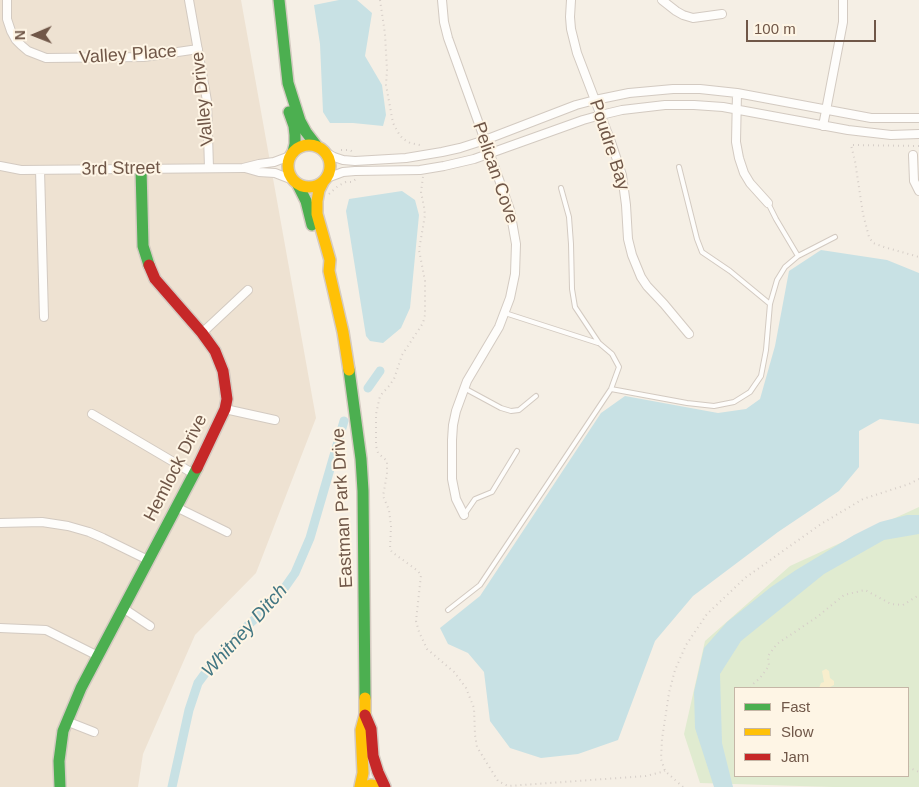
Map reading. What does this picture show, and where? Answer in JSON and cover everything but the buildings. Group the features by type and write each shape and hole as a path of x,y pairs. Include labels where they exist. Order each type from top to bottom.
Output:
{"street":[{"name":"Valley Place","path":"7,0 7,19 16,40 28,51 46,58 152,57 198,49"},
{"name":"Valley Drive","path":"190,0 207,101 209,168"},
{"path":"279,0 288,83 286,99 295,135 295,144 288,162 288,169 289,175 304,187 318,186 325,180 343,172 423,170 460,163 583,120 630,109 665,105 694,105 737,109 870,133 891,135 919,134"},
{"name":"Pelican Cove","path":"442,0 448,38 510,210 516,244 513,285 505,313 464,388 453,425 452,480 456,499 464,515"},
{"name":"Poudre Bay","path":"571,0 570,17 573,40 622,175 628,239 635,265 647,286 689,334"},
{"path":"662,0 682,15 693,18 722,14"},
{"path":"823,126 843,22 843,0"},
{"path":"288,83 300,121 316,145 330,151 334,157 355,161 421,156 460,148 576,105 629,93 673,89 700,89 737,93 870,118 919,118"},
{"path":"737,93 736,142 741,166 750,182 768,203"},
{"path":"291,154 303,145 316,145"},
{"path":"325,180 330,168 328,157 330,151"},
{"name":"3rd Street","path":"0,166 21,170 243,168 274,162 291,154"},
{"path":"913,155 914,181 919,191"},
{"name":"3rd Street","path":"243,168 275,173 296,182"},
{"name":"Hemlock Drive","path":"60,787 59,761 66,721 81,688 194,474 226,409 227,399 223,371 215,351 202,332 155,279 148,264 143,246 141,169"},
{"path":"40,170 44,317"},
{"name":"Eastman Park Drive","path":"325,180 319,190 316,201 317,214 330,260 329,272"},
{"name":"Eastman Park Drive","path":"296,182 306,201 323,261 329,272 343,332 361,459 364,516 365,715 361,730 363,773 360,787"},
{"path":"202,332 248,290"},
{"path":"226,409 275,420"},
{"path":"92,414 194,474"},
{"path":"176,507 227,532"},
{"path":"0,523 42,522 73,527 103,538 148,560"},
{"path":"123,608 150,626"},
{"path":"0,628 46,630 98,656"},
{"name":"Eastman Park Drive","path":"365,715 371,729 373,756 383,787"},
{"path":"66,721 94,732"},
{"path":"365,787 371,785 383,787"}],"lane":[{"path":"679,167 702,252 730,271 770,304"},
{"path":"448,610 480,585 611,389 619,366 612,354 599,343 575,306 572,289 569,217 561,188"},
{"path":"768,203 798,256"},
{"path":"611,389 714,406 734,402 750,392 761,376 766,350 770,304 777,280 785,267 798,256 835,237"},
{"path":"505,313 599,343"},
{"path":"464,388 500,408 511,411 519,410 536,396"},
{"path":"464,515 476,498 492,492 517,451"}],"path":[{"path":"380,0 385,34 386,85 393,123 404,139 420,145 421,156"},
{"path":"919,146 851,145 868,237 873,243 919,257"},
{"path":"330,151 350,150"},
{"path":"423,170 424,180 421,192 425,215 419,250 425,281 424,323 402,355 394,379 380,396 376,414 376,446 378,453 387,461 384,496 389,510 390,549 421,575 416,621 419,632 427,648 454,672 466,688 474,708 477,747 498,781 508,786 646,776 665,771"},
{"path":"327,197 338,186 346,182 352,182"},
{"path":"683,787 665,771 661,760 662,739 669,693 674,676 686,645 707,614 746,578 820,524 863,499 910,484 919,479"},
{"path":"751,687 770,666 768,656 777,644 817,617 844,595 865,590 891,604 904,605 919,595"}],"shaded area":[{"path":"0,0 241,0 316,418 256,573 195,635 143,754 138,787 0,787"}],"green space":[{"path":"919,507 919,787 833,787 700,783 684,734 705,641 790,566"}],"sand":[{"path":"826,669 829,671 834,685 819,687 821,683 824,682 822,671"}],"water":[{"path":"339,0 357,0 372,13 365,56 382,85 386,115 383,126 330,123 323,112 320,44 314,5"},
{"path":"402,191 415,200 419,215 410,308 401,328 383,343 370,341 366,336 346,211 349,199"},
{"path":"821,250 887,260 919,273 919,424 880,419 859,431 859,467 839,491 778,532 693,596 655,641 618,740 578,754 541,758 510,748 490,721 484,672 468,653 448,644 440,628 480,596 601,413 625,396 718,413 746,409 760,399 775,346 789,271"},
{"path":"907,515 919,515 919,534 884,540 824,574 741,641 720,674 722,743 733,787 714,787 695,728 694,692 704,648 727,622 796,570 854,535 880,522"}],"waterway":[{"name":"Whitney Ditch","path":"368,388 380,371"},
{"name":"Whitney Ditch","path":"172,787 189,710 198,683 212,664 246,627 276,600 295,573 310,538 344,421"}],"traffic: fast":[{"path":"279,0 288,83 300,121 316,145"},
{"path":"289,112 295,135 293,152"},
{"path":"141,169 143,246 149,265"},
{"path":"298,185 306,201 312,225"},
{"path":"349,370 361,459 363,491 365,698"},
{"path":"60,787 59,761 63,731 81,688 197,468"}],"traffic: slow":[{"path":"313,145 321,148 327,154 330,166 327,178 321,184 305,187 297,184 291,178 288,162 291,154 297,148 313,145"},
{"path":"323,182 319,190 317,214 330,260 329,271 343,332 349,370"},
{"path":"360,787 363,773 361,730 365,715 365,698"},
{"path":"365,787 371,785 382,787"}],"traffic: jam":[{"path":"149,265 155,279 202,333 215,351 223,371 227,399 225,409 197,468"},
{"path":"365,715 371,729 373,756 385,787"}]}
